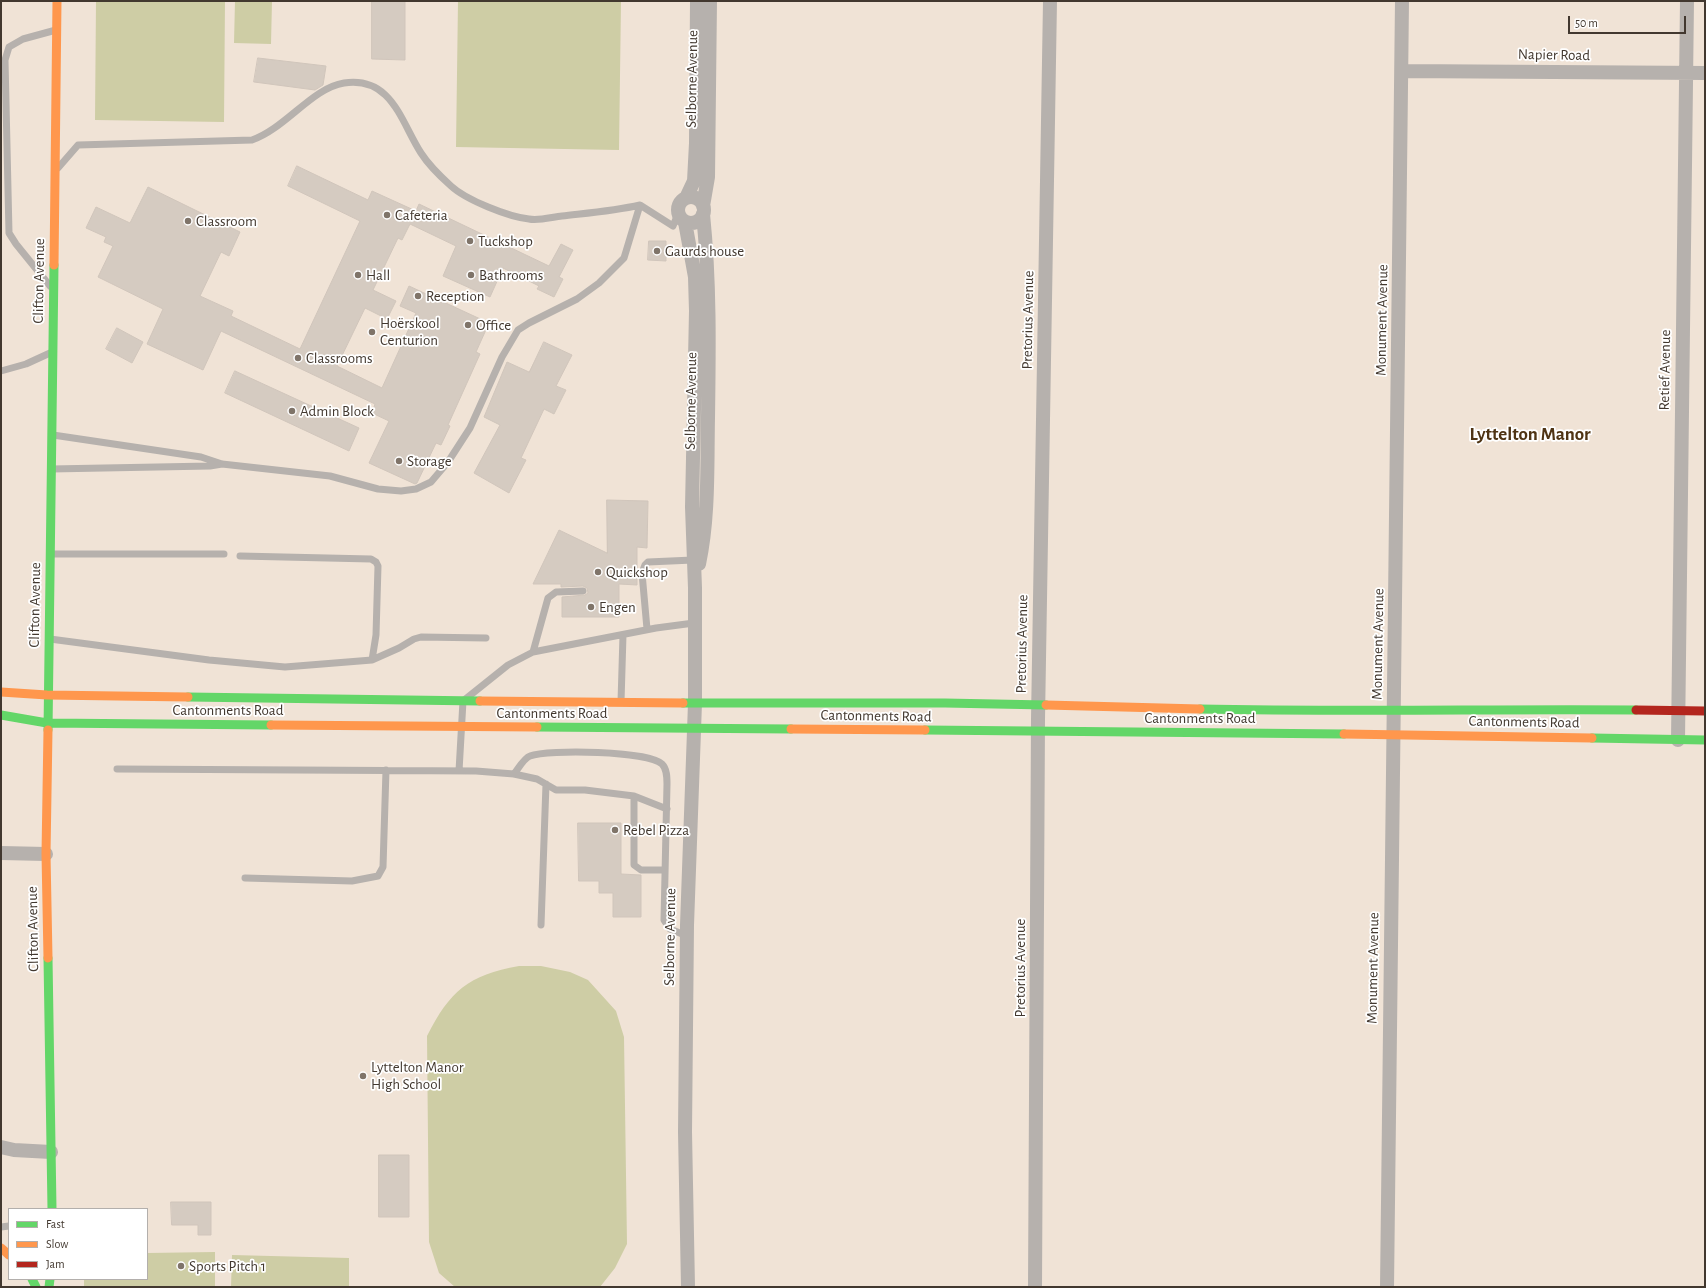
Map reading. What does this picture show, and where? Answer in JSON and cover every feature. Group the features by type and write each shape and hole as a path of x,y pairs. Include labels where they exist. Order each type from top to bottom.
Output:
{"main road":[{"name":"Clifton Avenue","path":"52,1208 46,854 57,1"},
{"name":"Cantonments Road","path":"1,692 47,695 695,703 946,703 1038,706 1394,711 1506,709 1705,711"},
{"name":"Cantonments Road","path":"1,715 47,723 1393,734 1705,740"}],"street":[{"name":"Selborne Avenue","path":"686,198 694,181 696,143 697,1"},
{"name":"Selborne Avenue","path":"695,588 694,560 707,470 709,349 708,271 703,210 708,177 710,1"},
{"name":"Pretorius Avenue","path":"1035,1287 1037,732 1050,1"},
{"name":"Monument Avenue","path":"1387,1287 1402,1"},
{"name":"Retief Avenue","path":"1678,740 1677,711 1687,1"},
{"name":"Napier Road","path":"1402,71 1705,73"},
{"path":"686,198 699,200 703,210 699,220 692,223 682,218 678,207 681,201 686,198"},
{"name":"Selborne Avenue","path":"682,218 694,277 696,311 698,534 694,623 695,703 687,936 685,1132 688,1287"},
{"path":"1,853 46,854"},
{"path":"1,1147 14,1150 51,1152"}],"lane":[{"path":"1,47 9,47 23,39 56,30"},
{"path":"9,47 5,60 9,233 53,290"},
{"path":"55,172 78,146 252,140 275,129 306,104 332,86 345,83 360,84 372,86 386,95 399,112 421,153 452,187 492,209 529,220 621,209 640,205 673,226 682,218"},
{"path":"52,435 201,457 222,464 330,476 378,488 401,491 416,489 431,482 448,462 470,428 502,357 518,330 528,322 577,299 599,283 624,258 640,205"},
{"path":"1,371 26,364 52,352"},
{"path":"51,469 210,466 222,464"},
{"path":"50,554 224,554"},
{"path":"240,556 371,559 376,562 378,566 376,635 372,660"},
{"path":"647,629 642,573 644,565 648,562 694,560"},
{"path":"533,652 548,598 556,592 583,591"},
{"path":"459,771 463,700 508,665 533,652 647,629 694,623"},
{"path":"621,702 622,635"},
{"path":"48,638 209,660 285,667 372,660 421,637 486,638"},
{"path":"514,774 528,756 544,753 575,752 644,757 657,760 666,769 667,809 664,920 670,929 687,936"},
{"path":"117,769 386,770 459,771 514,774 537,779 556,790 585,790 634,796 667,809"},
{"path":"245,878 352,881 378,876 383,867 386,770"},
{"path":"541,925 546,784"},
{"path":"634,796 634,865 641,870 665,870"}],"green space":[{"path":"96,1 225,1 224,122 95,120"},
{"path":"235,1 272,1 271,44 234,43"},
{"path":"458,1 621,1 619,150 456,147"},
{"path":"519,966 541,966 570,972 588,980 616,1011 624,1037 627,1244 615,1268 600,1287 455,1287 439,1273 429,1242 427,1036 444,1007 462,988 486,974"},
{"name":"Sports Pitch 1","path":"215,1252 215,1287 84,1287 84,1280 148,1280 148,1253"},
{"path":"232,1255 349,1258 349,1287 231,1287"}],"building":[{"path":"372,1 405,1 405,60 372,59"},
{"path":"258,58 326,66 323,85 315,90 254,82"},
{"path":"297,166 368,200 372,191 416,211 419,204 549,266 561,244 573,250 559,277 563,279 554,297 537,289 539,286 503,268 490,297 443,276 456,246 410,224 402,240 398,238 373,290 396,301 387,319 365,308 337,366 382,388 416,313 400,306 409,286 489,323 476,352 480,354 448,425 450,426 441,445 436,443 417,483 415,484 369,463 389,421 372,413 375,404 221,331 203,370 147,344 163,309 98,277 113,246 104,242 106,237 86,228 96,207 130,223 148,187 240,232 229,256 221,252 200,296 233,311 231,316 300,349 360,221 288,186"},
{"name":"Gaurds house","path":"649,241 666,241 666,261 648,260"},
{"path":"117,328 143,342 132,363 106,349"},
{"path":"544,342 572,355 556,386 566,390 554,414 544,409 521,458 526,460 509,493 474,473 500,425 484,417 507,362 529,372"},
{"name":"Admin Block","path":"235,371 359,428 349,451 225,393"},
{"path":"607,500 648,501 647,548 637,547 637,585 619,584 619,617 562,617 562,597 585,595 588,593 587,588 583,586 561,587 561,584 533,584 559,530 607,553"},
{"path":"578,823 621,823 621,874 641,875 641,917 613,917 613,893 599,893 599,881 579,881"},
{"path":"379,1155 409,1155 409,1217 379,1217"},
{"path":"171,1202 211,1202 211,1235 198,1235 198,1225 172,1225"}],"traffic: fast":[{"path":"48,730 54,265"},
{"path":"188,697 480,701"},
{"path":"683,703 945,703 1046,705"},
{"path":"1200,709 1636,710"},
{"path":"1,715 47,723 271,725"},
{"path":"537,727 791,729"},
{"path":"925,730 1344,734"},
{"path":"1592,738 1705,740"},
{"path":"48,958 52,1208"},
{"path":"32,1280 36,1287"},
{"path":"49,1287 50,1280"}],"traffic: slow":[{"path":"54,265 57,1"},
{"path":"1,692 47,695 188,697"},
{"path":"480,701 683,703"},
{"path":"1046,705 1200,709"},
{"path":"271,725 537,727"},
{"path":"791,729 925,730"},
{"path":"48,730 46,854 48,958"},
{"path":"1344,734 1592,738"},
{"path":"1,1248 8,1254"}],"traffic: jam":[{"path":"1636,710 1705,711"}],"place":[{"name":"Cafeteria","path":"387,215"},
{"name":"Classroom","path":"188,221"},
{"name":"Tuckshop","path":"470,241"},
{"name":"Gaurds house","path":"657,251"},
{"name":"Hall","path":"358,275"},
{"name":"Bathrooms","path":"471,275"},
{"name":"Reception","path":"418,296"},
{"name":"Office","path":"468,325"},
{"name":"Hoërskool Centurion","path":"372,332"},
{"name":"Classrooms","path":"298,358"},
{"name":"Admin Block","path":"292,411"},
{"name":"Storage","path":"399,461"},
{"name":"Quickshop","path":"598,572"},
{"name":"Engen","path":"591,607"},
{"name":"Rebel Pizza","path":"615,830"},
{"name":"Lyttelton Manor High School","path":"363,1076"},
{"name":"Sports Pitch 1","path":"181,1266"}],"district":[{"name":"Lyttelton Manor","path":"1530,434"}]}
